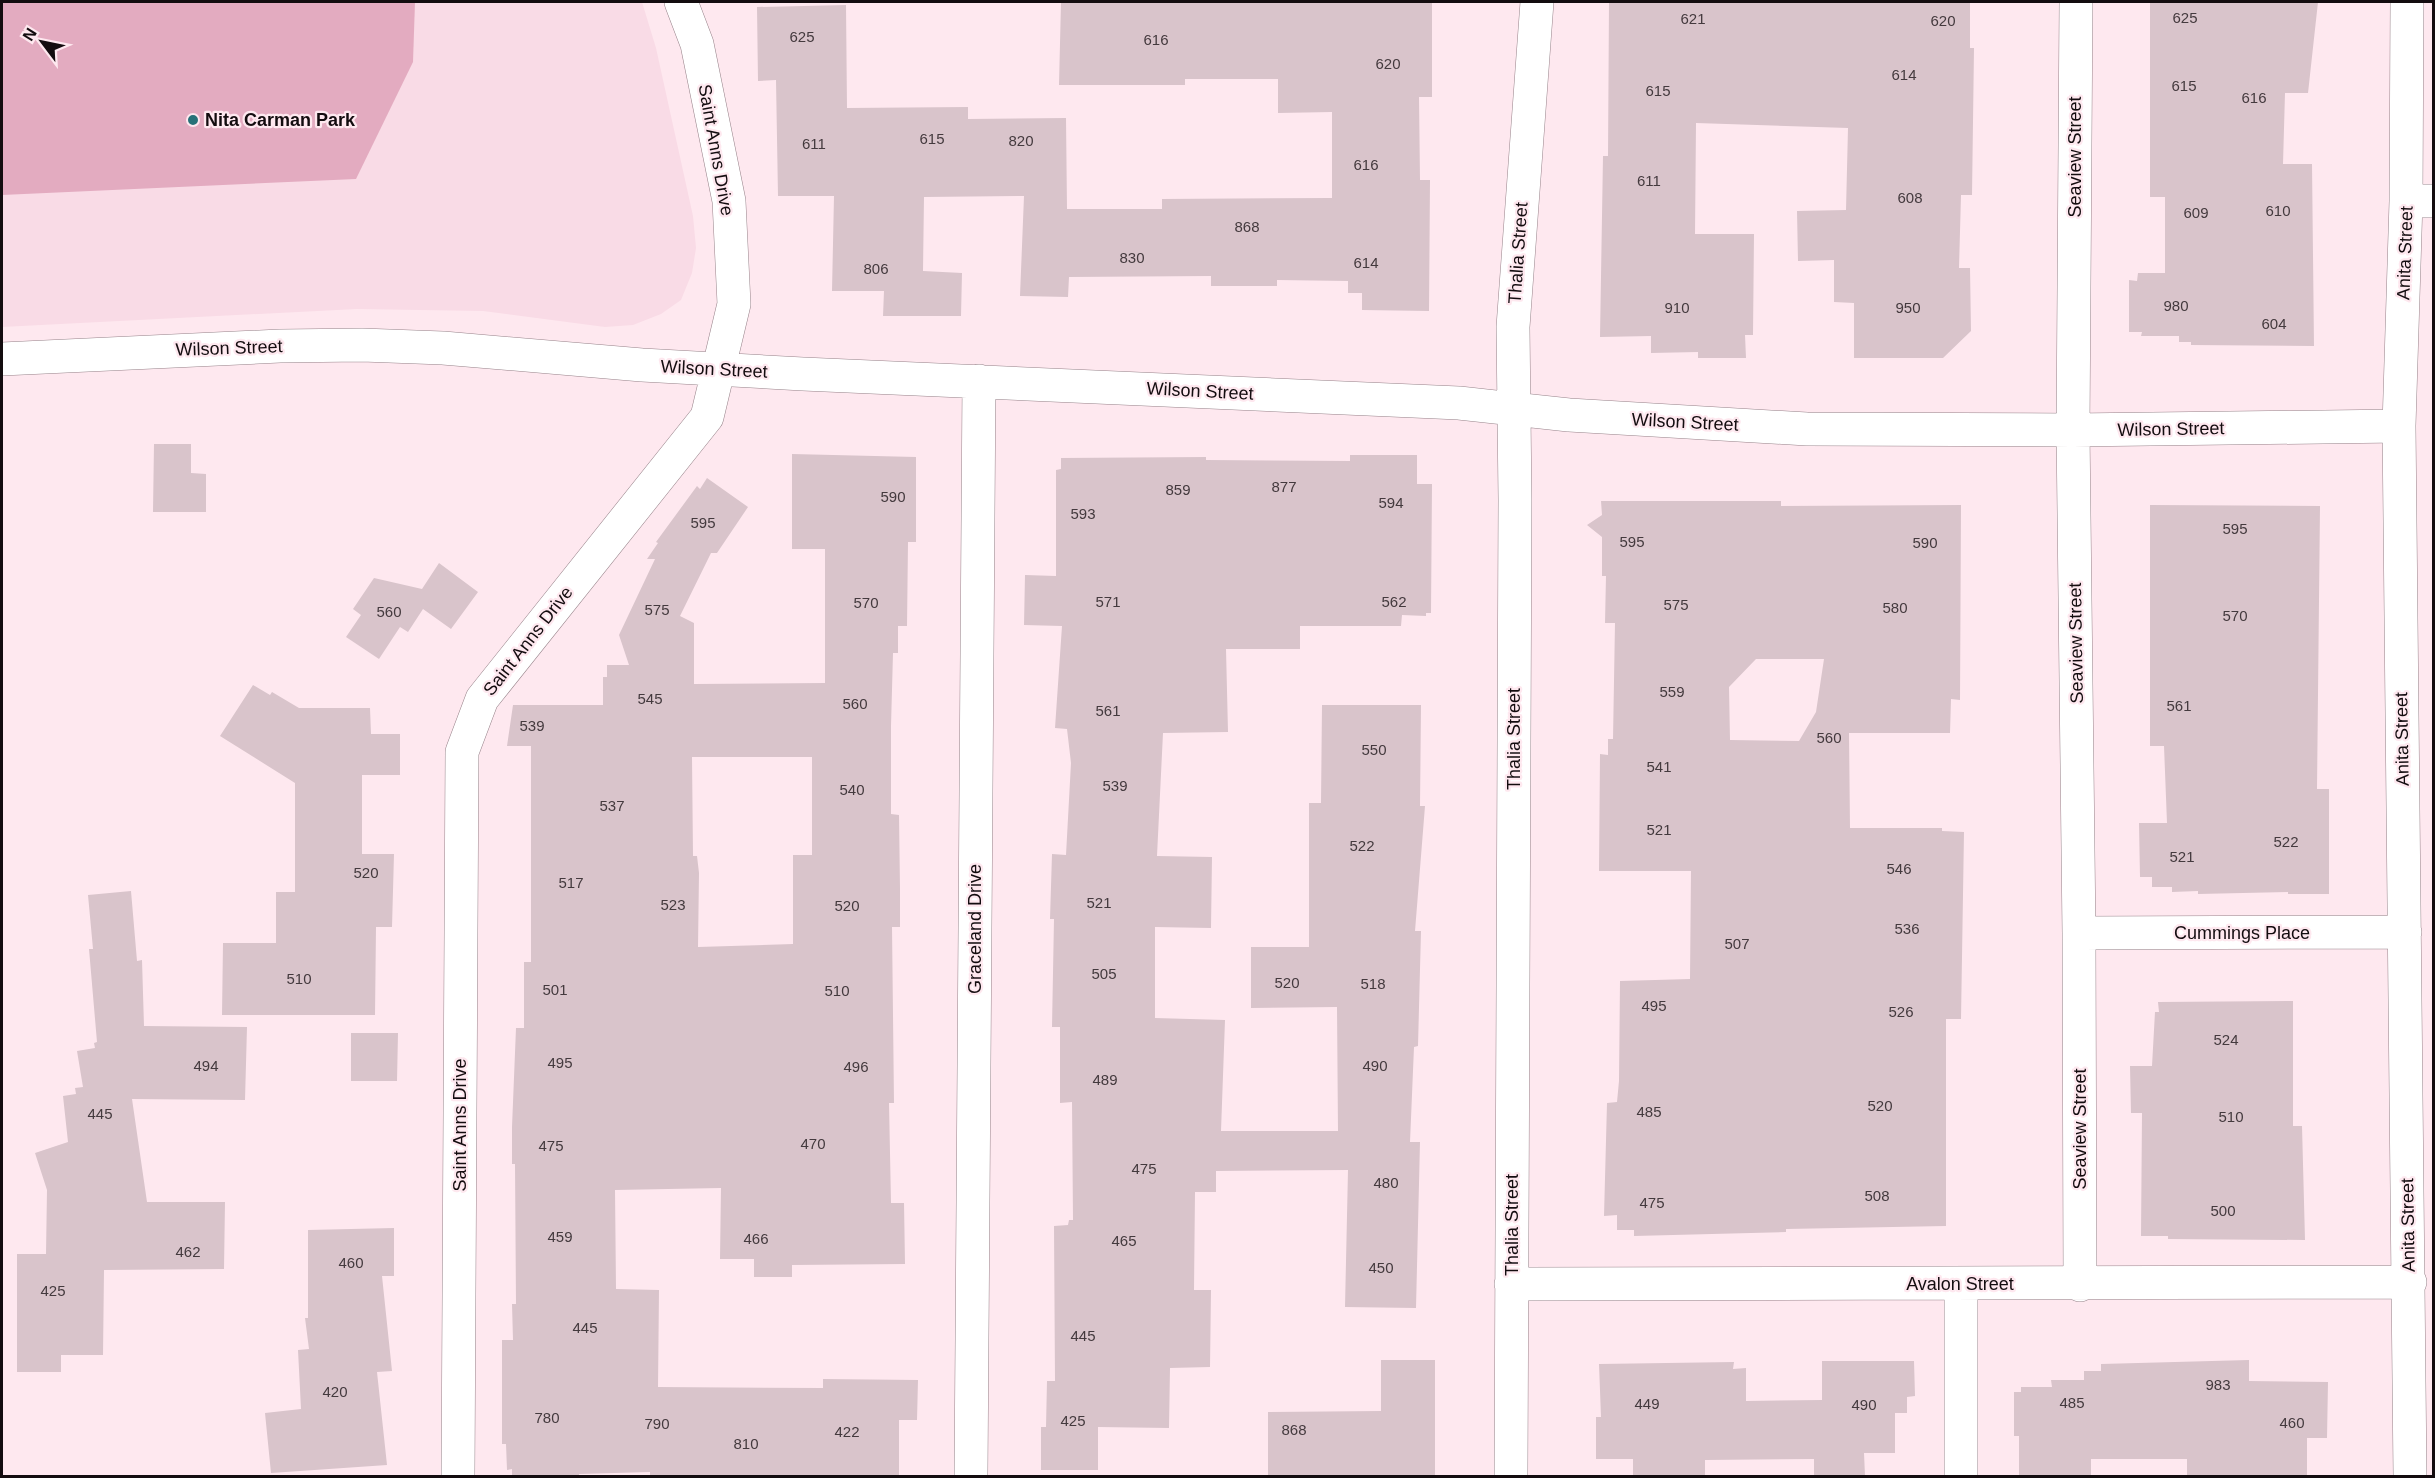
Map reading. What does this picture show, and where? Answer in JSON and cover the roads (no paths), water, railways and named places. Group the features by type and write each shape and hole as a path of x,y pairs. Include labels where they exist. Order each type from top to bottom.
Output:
{"street":[{"name":"Saint Anns Drive","path":"458,1476 462,752 482,699 707,417 734,304 729,201 697,44 681,2"},
{"name":"Thalia Street","path":"1511,1476 1513,327 1537,2"},
{"name":"Seaview Street","path":"2076,2 2073,430 2079,933 2080,1285"},
{"name":"Anita Street","path":"2407,2 2420,201 2399,426 2405,932 2421,1239 2410,1282 2410,1476"},
{"name":"Wilson Street","path":"2,359 280,345 362,345 443,348 719,370 1459,403 1569,415 1807,429 2073,430 2399,426"},
{"name":"Graceland Drive","path":"971,1476 979,381"},
{"name":"Cummings Place","path":"2079,933 2405,932"},
{"name":"Avalon Street","path":"1511,1284 2080,1285 2410,1282"},
{"path":"1961,1284 1961,1476"}],"place":[{"name":"Nita Carman Park","path":"193,120"}]}
